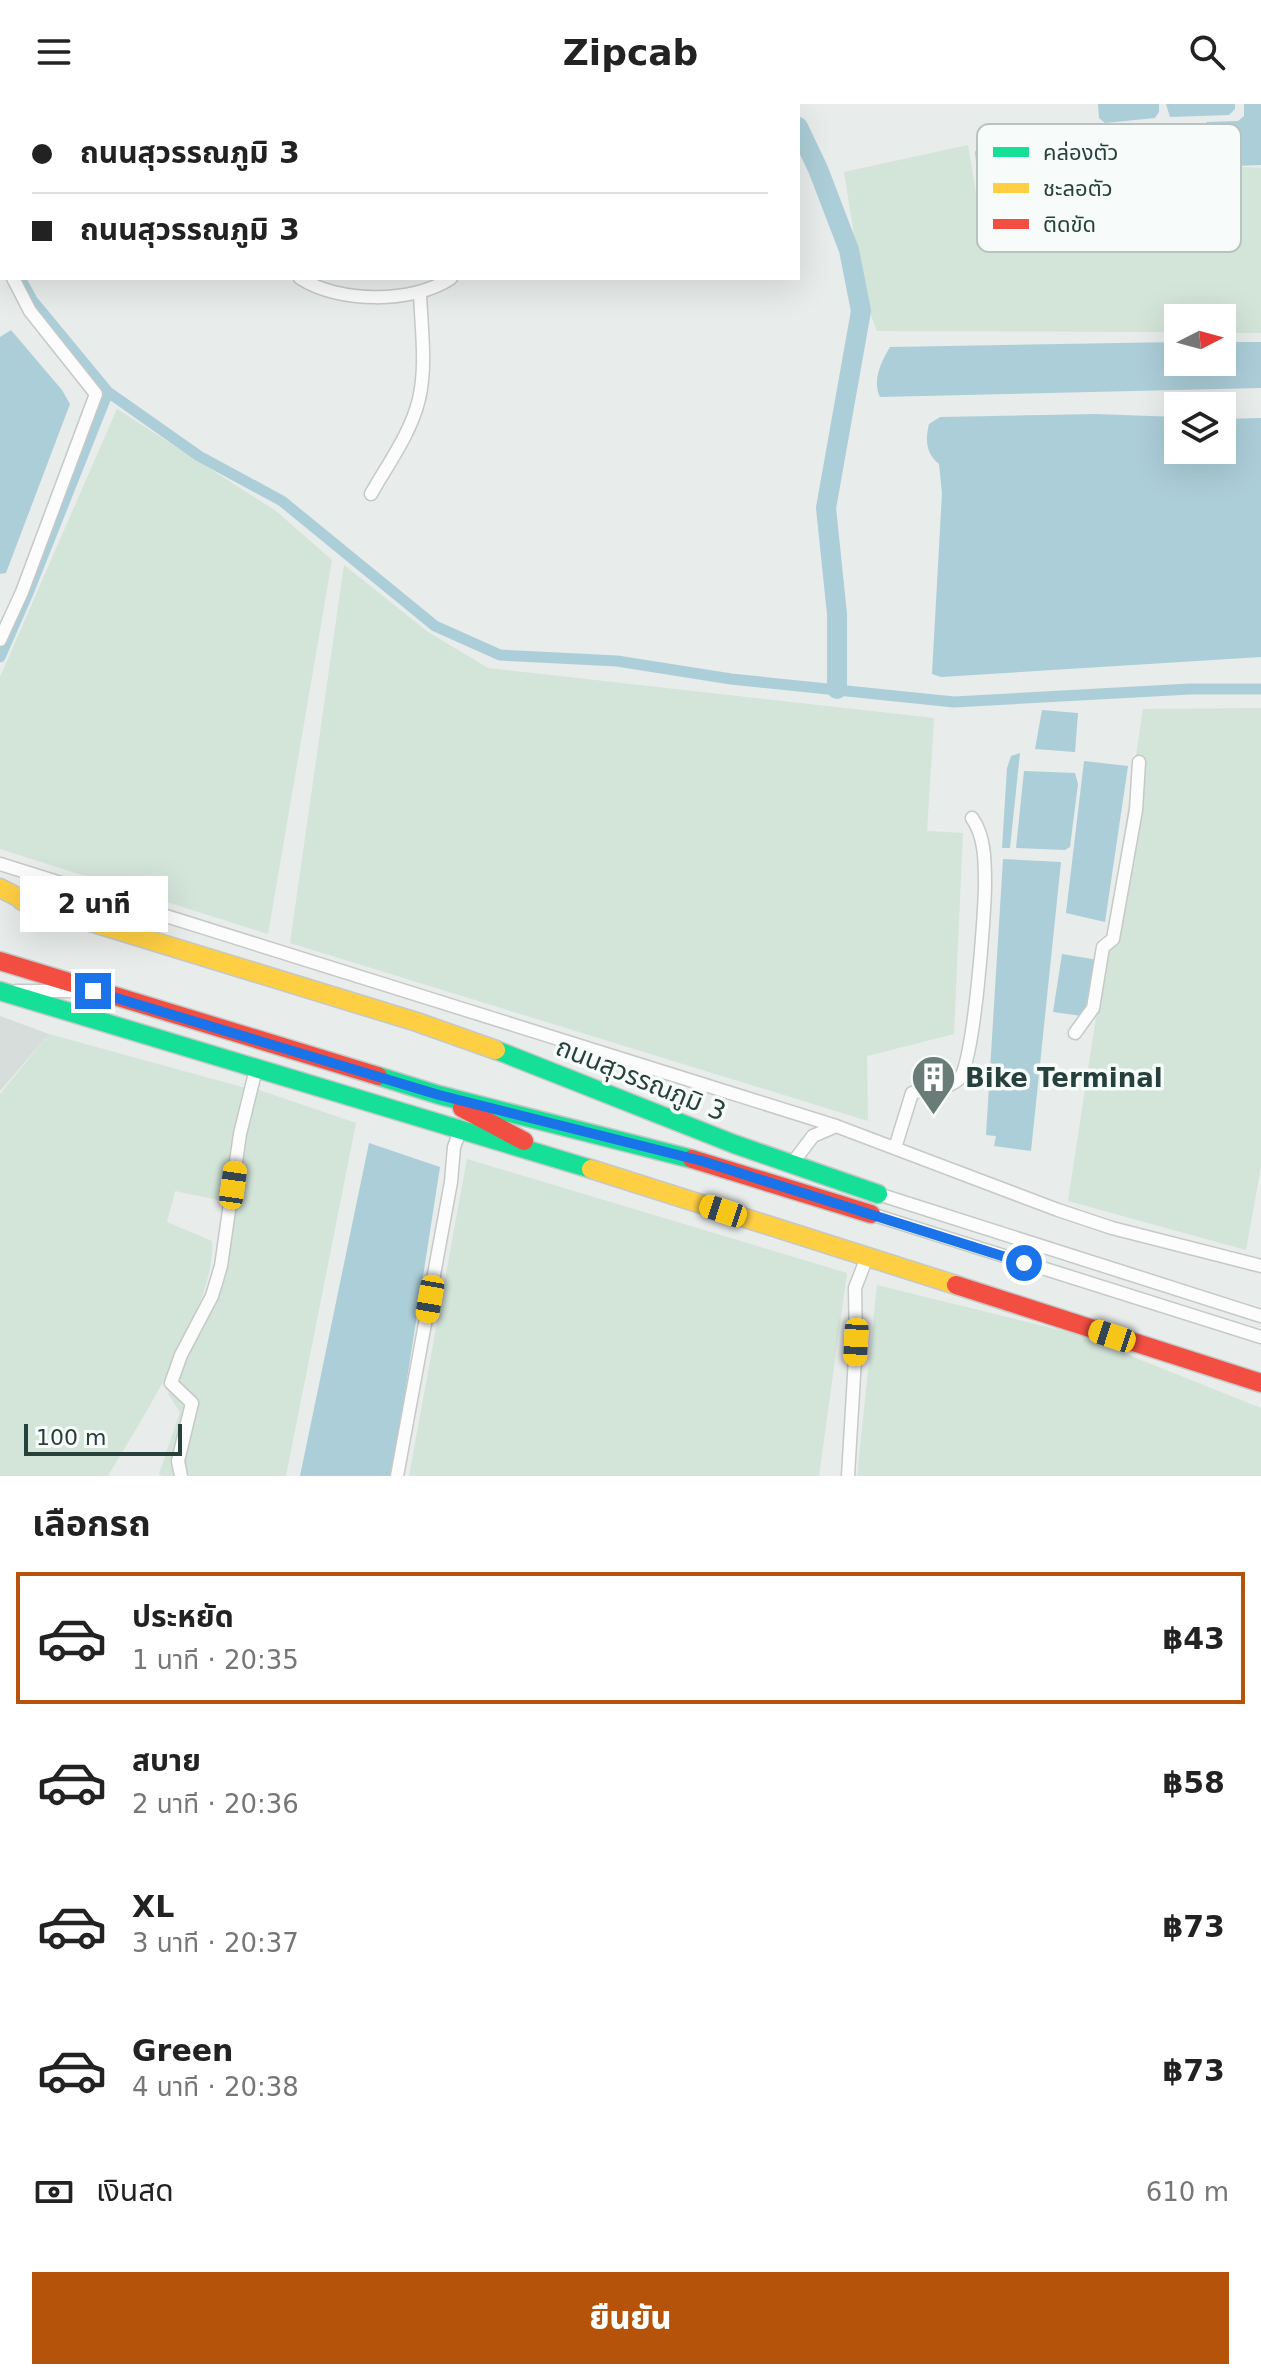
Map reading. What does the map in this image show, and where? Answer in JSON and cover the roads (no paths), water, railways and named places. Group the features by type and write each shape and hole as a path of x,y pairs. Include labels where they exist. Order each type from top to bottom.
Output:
{"main road":[{"path":"0,888 33,905"},
{"name":"ถนนสุวรรณภูมิ 3","path":"0,894 430,1026 791,1165 878,1194"},
{"name":"ถนนสุวรรณภูมิ 3","path":"0,961 439,1095 702,1161 871,1214"},
{"path":"1,991 551,1156 1261,1383"},
{"path":"439,1095 551,1156"}],"street":[{"path":"0,640 22,592 96,394 30,311 14,280"},
{"path":"303,280 313,286 352,297 420,292 448,280"},
{"path":"371,494 401,441 418,402 420,292"},
{"path":"1075,1033 1093,1008 1103,947 1113,939 1136,810 1139,762"},
{"path":"895,1148 912,1093 950,1085 960,1078 966,1067 985,885 982,843 972,818"},
{"path":"0,864 836,1126 1081,1218 1261,1266"},
{"path":"1,991 93,991"},
{"path":"181,1476 178,1461 192,1403 171,1383 181,1355 212,1296 221,1266 240,1134 256,1069"},
{"path":"791,1165 813,1136 836,1126"},
{"path":"397,1476 449,1198 454,1147 460,1131"},
{"name":"ถนนสุวรรณภูมิ 3","path":"878,1194 1261,1316"},
{"name":"ถนนสุวรรณภูมิ 3","path":"871,1214 1261,1337"},
{"path":"848,1476 856,1342 855,1288 867,1257"}],"water":[{"path":"1098,104 1159,104 1159,112 1155,118 1105,123 1099,118"},
{"path":"1166,104 1235,104 1235,109 1229,115 1170,117"},
{"path":"1244,104 1261,104 1261,165 1241,166 1241,124 1205,124 1238,121 1244,116"},
{"path":"11,330 62,390 70,404 6,573 0,574 0,337"},
{"path":"1164,342 1164,376 1236,376 1236,342 1261,342 1261,388 880,397 877,385 879,372 890,347"},
{"path":"1096,414 1164,416 1164,464 1236,464 1236,419 1261,418 1261,657 941,677 932,674 942,493 939,464 931,456 927,436 929,424 940,417"},
{"path":"1042,710 1078,713 1075,752 1035,749"},
{"path":"1020,753 1010,848 1002,848 1007,768 1011,756"},
{"path":"1084,761 1128,766 1105,922 1066,913"},
{"path":"1024,771 1075,773 1078,784 1070,847 1065,850 1016,848"},
{"path":"1003,859 1061,862 1031,1151 994,1146 996,1136 986,1135"},
{"path":"1062,954 1098,960 1089,1017 1053,1012"},
{"path":"369,1143 440,1167 392,1476 300,1476"}],"waterway":[{"path":"800,131 849,250 861,311 826,508 837,614 837,689"},
{"path":"21,280 32,300 108,392 199,456 282,501 435,626 500,655 617,661 731,679 954,702 1190,689 1261,689"},
{"path":"0,657 108,392"}],"place":[{"name":"Bike Terminal","path":"934,1117"}]}
